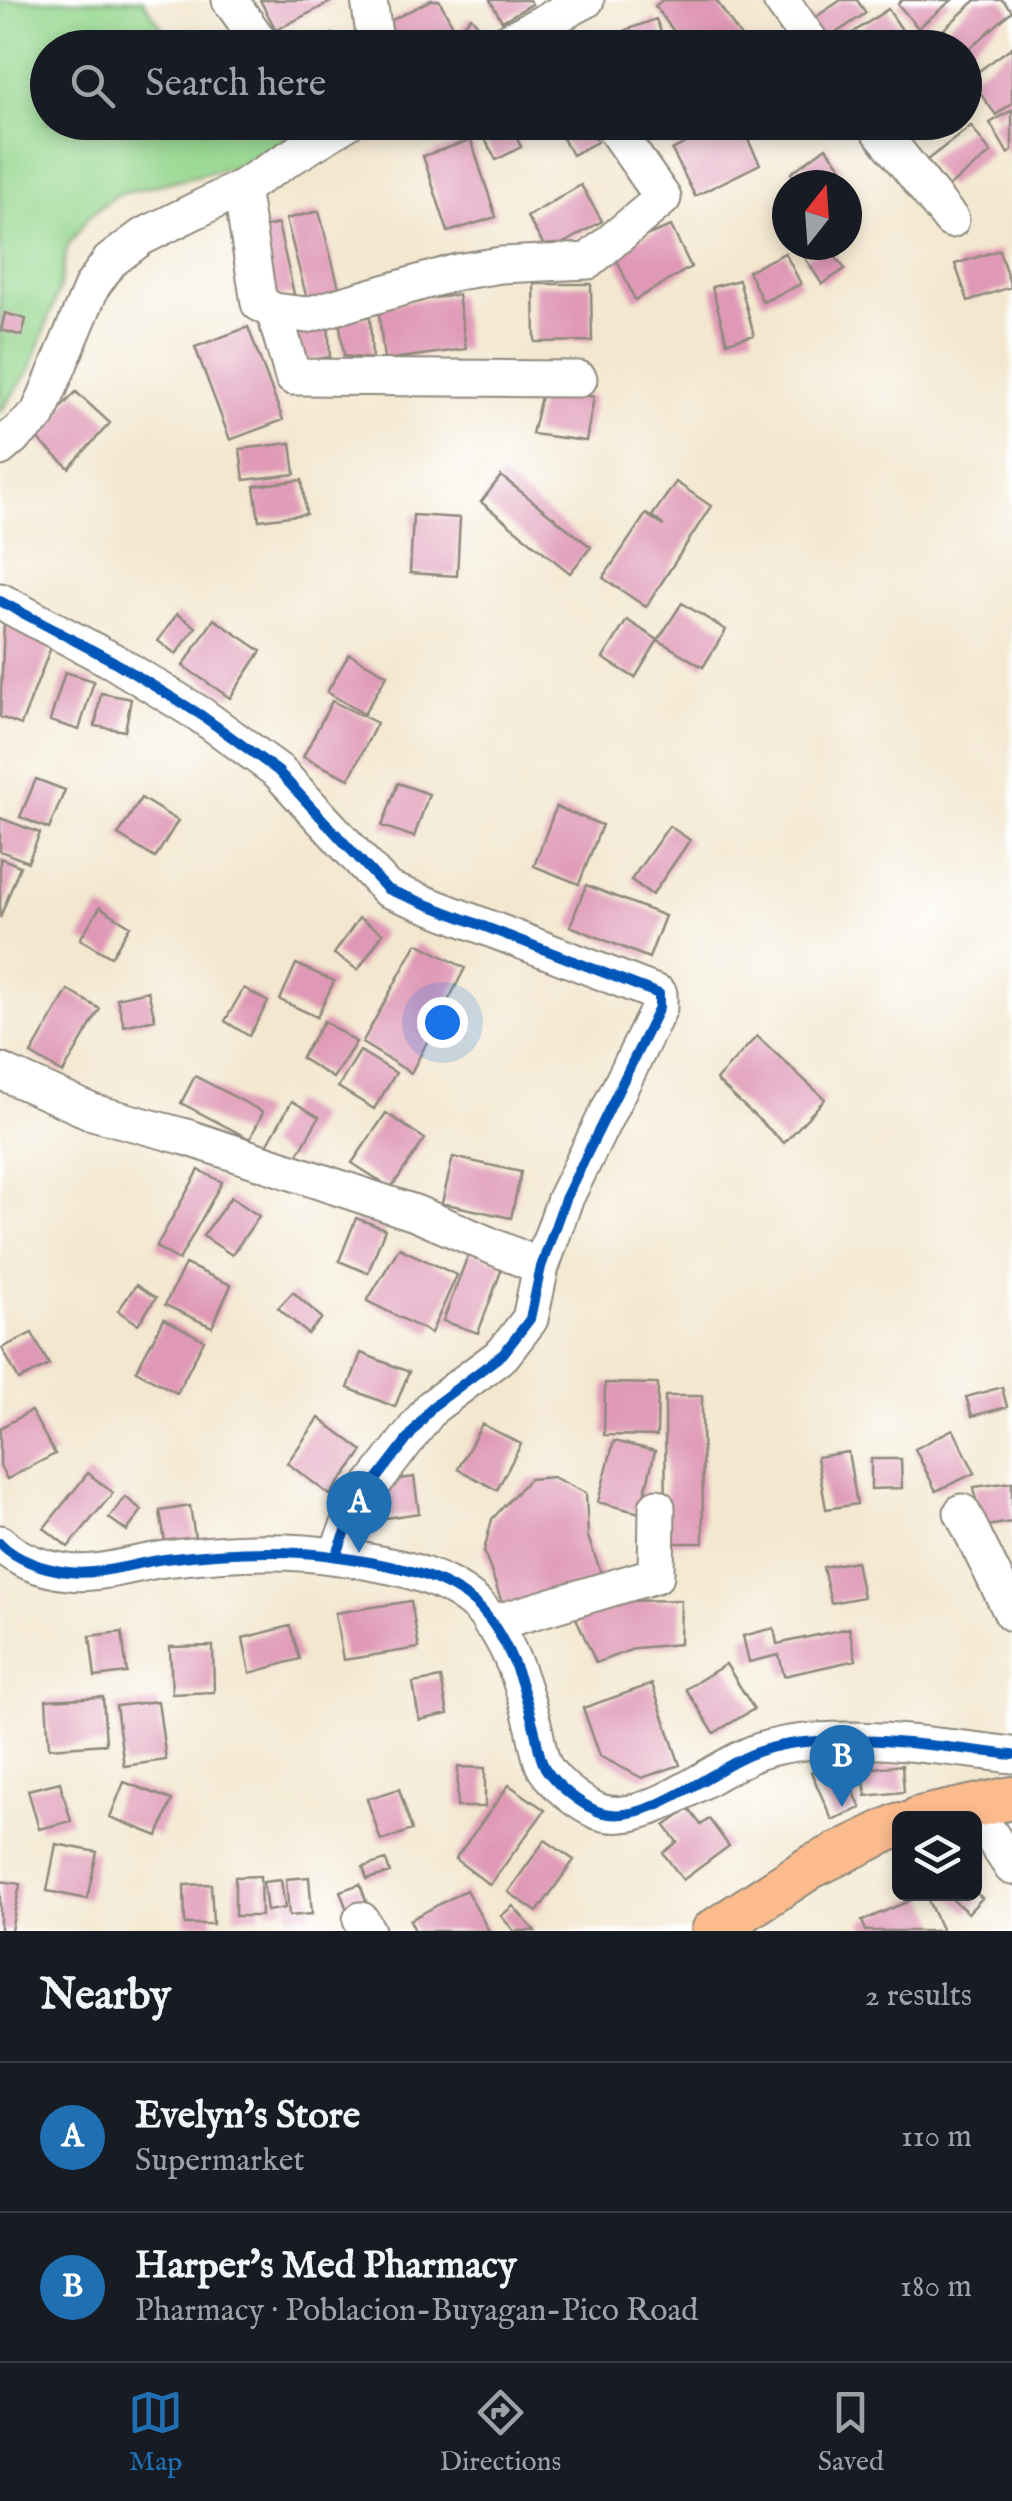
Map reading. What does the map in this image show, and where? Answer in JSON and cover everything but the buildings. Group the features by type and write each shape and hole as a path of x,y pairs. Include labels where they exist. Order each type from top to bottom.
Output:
{"main road":[{"path":"944,1811 1012,1798"},
{"path":"714,1931 812,1867 892,1828"}],"street":[{"path":"230,0 251,30"},
{"path":"369,0 373,30"},
{"path":"555,30 586,0"},
{"path":"782,0 803,30"},
{"path":"0,448 38,415 92,286 110,261 142,236 241,188 317,140"},
{"path":"241,188 259,304 274,312 308,315 457,272 501,265 588,261 663,198 623,140"},
{"path":"887,140 951,220"},
{"path":"274,312 293,377 578,379"},
{"path":"0,601 128,670 278,771 388,889 659,994 659,1008 587,1148 540,1267 530,1319 503,1354 432,1407 357,1505 336,1556"},
{"path":"0,1071 92,1112 186,1137 414,1213 540,1267"},
{"path":"491,1624 656,1574 658,1507"},
{"path":"962,1512 1012,1613"},
{"path":"0,1543 32,1564 71,1573 252,1551 336,1556 406,1570 447,1585 478,1607 502,1638 526,1696 544,1767 574,1797 598,1811 624,1817 654,1807 705,1776 764,1749 844,1741 1012,1755"},
{"path":"970,1804 1012,1867"}],"green space":[{"path":"0,0 143,0 164,30 30,30 30,140 291,141 249,163 116,195 88,217 67,247 59,290 30,370 0,412"}],"cycle path":[{"path":"0,601 113,661 201,715 278,771 387,889 659,994 659,1008 565,1199 541,1267 530,1319 503,1354 432,1407 357,1505 336,1556"},
{"path":"0,1543 31,1563 68,1572 104,1571 187,1557 274,1552 317,1554 395,1567 450,1586 480,1608 507,1648 545,1768 568,1793 597,1811 637,1812 744,1758 790,1744 886,1741 1012,1755"}],"place":[{"name":"Evelyn's Store","path":"359,1553"},
{"name":"Harper's Med Pharmacy","path":"842,1807"}]}
